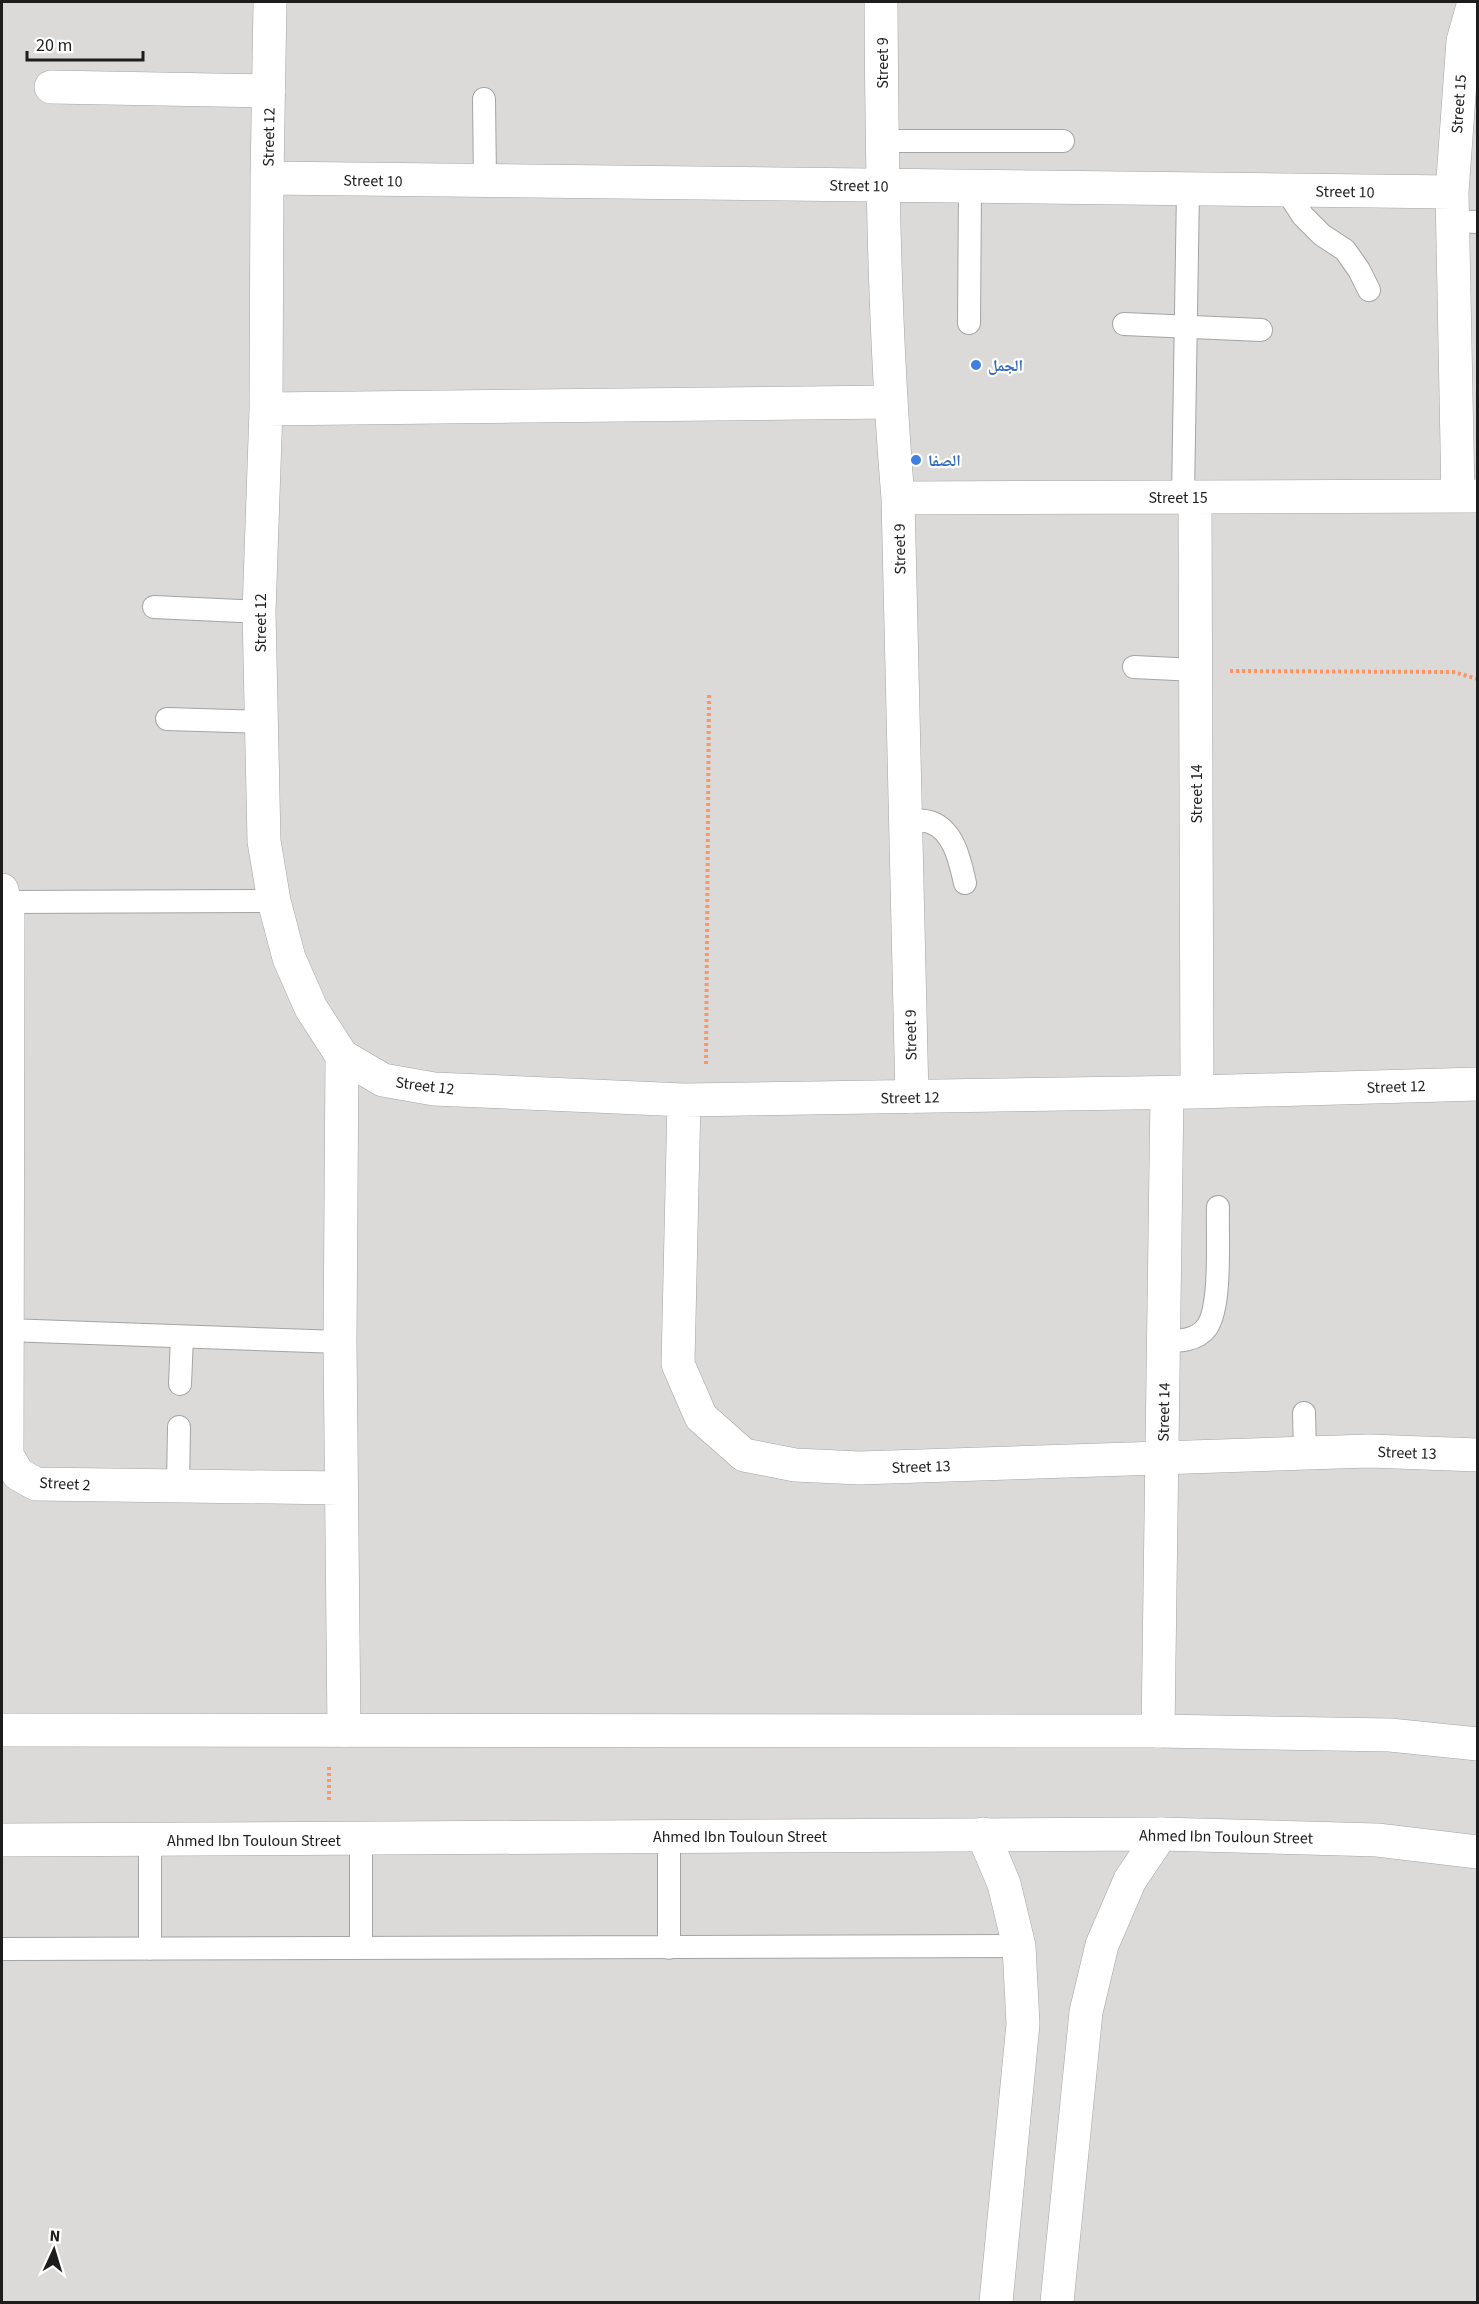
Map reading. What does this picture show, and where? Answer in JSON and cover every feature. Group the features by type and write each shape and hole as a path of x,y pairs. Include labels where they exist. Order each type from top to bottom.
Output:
{"street":[{"name":"Street 12","path":"270,2 266,409 259,612 264,841 274,901 289,958 306,998 342,1056 383,1080 434,1089 695,1100 1182,1092 1478,1084"},
{"name":"Street 9","path":"881,2 882,185 890,402 898,498 912,1097"},
{"name":"Street 15","path":"898,498 1468,496 1461,212 1463,42 1474,2"},
{"path":"51,87 269,92"},
{"name":"Street 10","path":"267,178 1286,190 1461,212"},
{"path":"266,409 890,402"},
{"name":"Street 14","path":"1158,1731 1164,1341 1182,1092 1196,670 1189,497"},
{"name":"Street 2","path":"3,896 8,927 7,1455 18,1474 36,1484 341,1488"},
{"path":"336,1730 341,1488 342,1056"},
{"name":"Street 13","path":"695,1100 678,1364 701,1417 744,1455 795,1465 860,1468 1369,1450 1478,1455"},
{"path":"2,1730 1158,1731 1390,1735 1478,1744"},
{"path":"983,1834 1004,1884 1019,1947 1023,2024 996,2302"},
{"path":"1057,2302 1086,2012 1102,1945 1130,1880 1161,1834"},
{"name":"Ahmed Ibn Touloun Street","path":"2,1840 1161,1834 1377,1840 1478,1852"}],"lane":[{"path":"484,99 485,181"},
{"path":"882,141 1063,141"},
{"path":"969,323 970,188"},
{"path":"1188,190 1186,327 1189,497"},
{"path":"1286,190 1303,216 1322,235 1345,250 1369,290"},
{"path":"1124,324 1261,330"},
{"path":"154,607 259,612"},
{"path":"1134,667 1196,670"},
{"path":"167,719 262,722"},
{"path":"906,820 930,822 948,835 959,857 965,883"},
{"path":"3,896 274,901"},
{"path":"1164,1341 1186,1341 1206,1329 1215,1308 1218,1207"},
{"path":"7,1330 340,1342"},
{"path":"180,1384 182,1337"},
{"path":"1304,1413 1305,1453"},
{"path":"178,1486 179,1427"},
{"path":"669,1837 669,1948"},
{"path":"345,1839 361,1948"},
{"path":"150,1841 150,1949"},
{"path":"2,1949 1019,1947"}],"path":[{"path":"1196,670 1453,672 1478,679"},
{"path":"695,1100 709,695"},
{"path":"336,1730 345,1839"}],"shaded area":[{"path":"2,2 1477,2 1477,2302 2,2302"}],"place":[{"name":"الجمل","path":"976,365"},
{"name":"الصفا","path":"916,460"}]}
